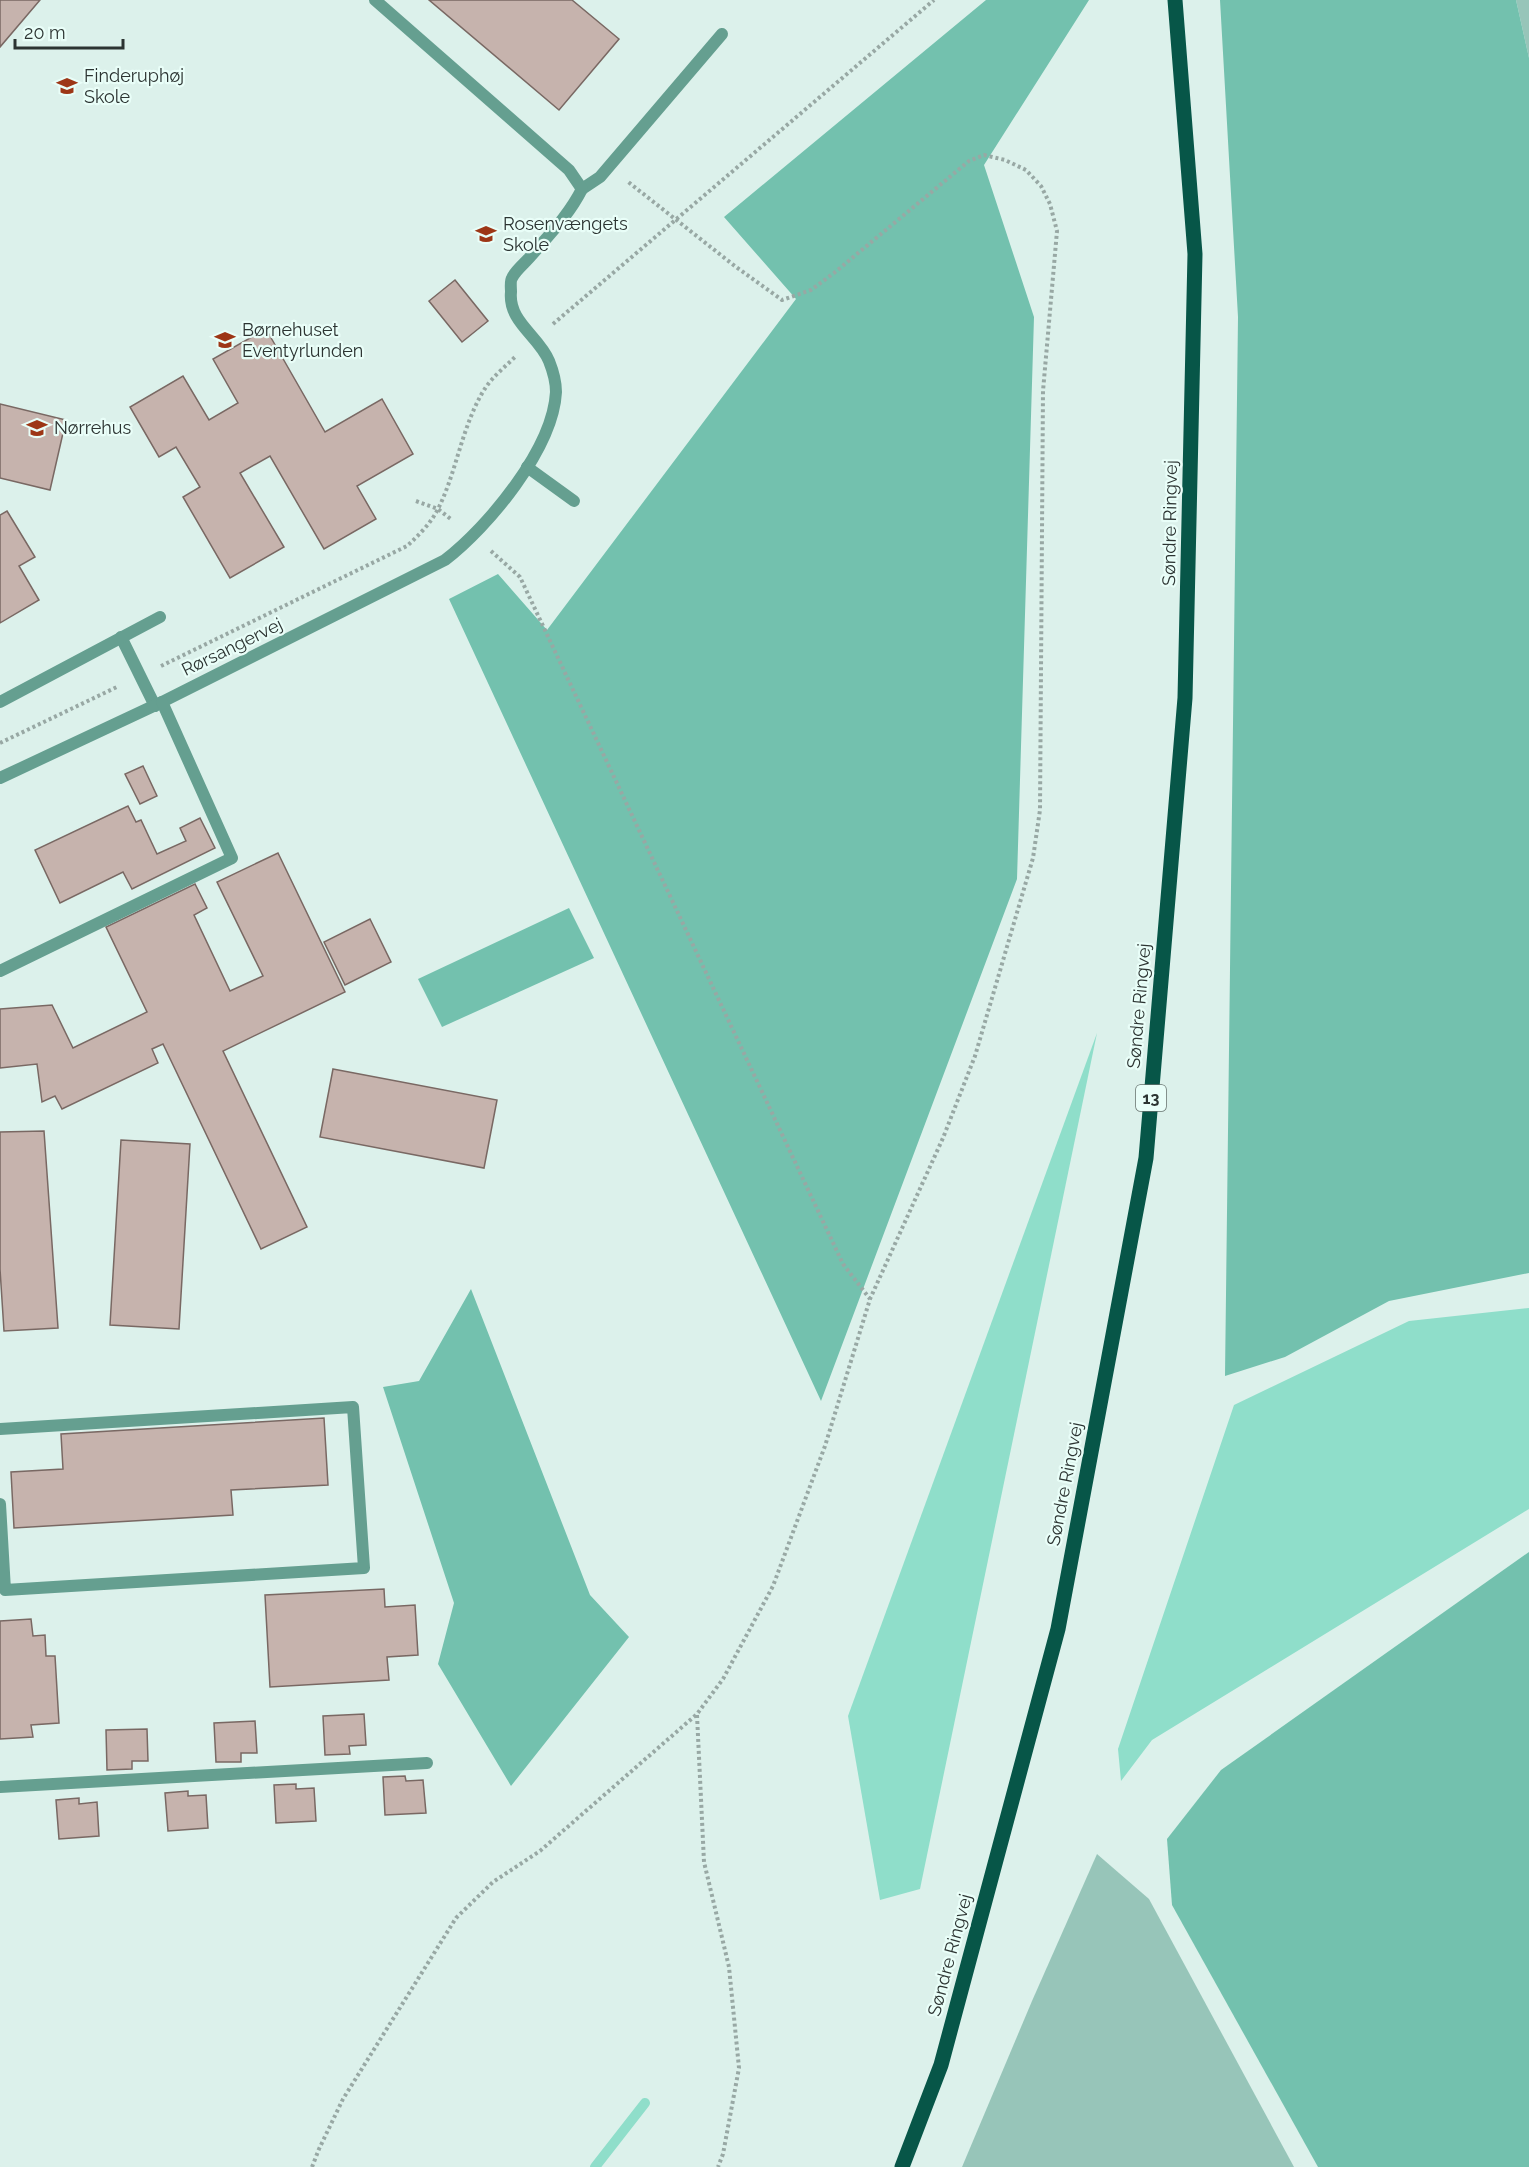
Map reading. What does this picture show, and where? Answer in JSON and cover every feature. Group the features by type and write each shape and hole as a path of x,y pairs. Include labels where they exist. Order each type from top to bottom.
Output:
{"main road":[{"name":"Søndre Ringvej","path":"902,2167 941,2065 1058,1629 1146,1158 1185,698 1195,255 1175,0"}],"lane":[{"path":"375,0 569,170 582,189 600,177 722,34"},
{"name":"Rørsangervej","path":"0,778 158,704 430,569 445,560 472,537 513,488 527,467 546,429 556,392 548,358 520,323 510,302 512,278 572,209 582,189"},
{"path":"527,467 574,501"},
{"path":"0,702 160,617"},
{"path":"0,971 232,858 158,704 140,676 121,637"},
{"path":"0,1429 353,1407 364,1568 5,1590 0,1504"},
{"path":"0,1787 427,1763"}],"path":[{"path":"0,743 406,546 423,530 438,509 474,412 484,390 500,371 934,0"},
{"path":"312,2167 343,2099 456,1918 493,1882 540,1851 697,1714 723,1680 773,1586 825,1446 870,1299 943,1138 975,1056 1034,858 1040,810 1043,391 1058,231 1050,204 1041,186 1026,170 1005,160 984,155 969,160 834,273 811,290 782,300 736,267 609,166"},
{"path":"416,501 438,509"},
{"path":"520,577 843,1264 870,1299"},
{"path":"697,1714 704,1862 729,1967 739,2068 723,2154 718,2167"}],"shaded area":[{"path":"986,0 1089,0 984,165 1034,317 1017,879 821,1401 449,599 498,574 547,630 796,299 724,217"},
{"path":"1220,0 1516,0 1529,58 1529,1273 1389,1301 1285,1357 1225,1376 1238,317"},
{"path":"1516,0 1529,0 1529,58"},
{"path":"569,908 594,958 442,1027 418,979"},
{"path":"1097,1033 920,1889 880,1900 848,1716"},
{"path":"471,1289 590,1595 629,1637 511,1786 438,1664 454,1603 383,1387 419,1381"},
{"path":"1529,1308 1529,1509 1152,1740 1121,1781 1118,1749 1234,1405 1409,1321"},
{"path":"1529,1552 1529,2167 1318,2167 1172,1905 1167,1839 1221,1770"},
{"path":"1097,1854 1149,1899 1294,2167 962,2167"}],"building":[{"path":"0,0 40,0 0,47"},
{"path":"429,0 572,0 619,39 559,110"},
{"path":"455,280 488,321 462,342 429,301"},
{"path":"266,329 325,432 382,399 413,454 357,486 376,519 324,549 270,456 240,473 284,547 230,578 183,497 200,487 176,447 159,457 130,407 183,376 209,420 238,403 213,359"},
{"path":"0,404 66,420 50,490 0,478"},
{"path":"7,511 35,557 19,566 39,600 0,623 0,515"},
{"path":"143,766 157,796 140,804 125,774"},
{"path":"128,806 136,822 141,820 157,854 186,841 180,828 200,818 215,848 132,889 123,872 60,903 35,850"},
{"path":"278,853 345,992 223,1051 307,1227 261,1249 163,1044 152,1049 158,1063 62,1109 55,1096 42,1102 37,1064 0,1068 0,1009 52,1005 73,1048 147,1012 106,927 195,884 207,908 194,915 230,991 263,976 217,882"},
{"path":"370,919 391,962 345,985 324,942"},
{"path":"333,1069 497,1100 484,1168 320,1137"},
{"path":"44,1131 58,1328 4,1331 0,1269 0,1132"},
{"path":"121,1140 190,1144 179,1329 110,1325"},
{"path":"324,1418 328,1485 231,1490 233,1515 14,1528 11,1472 63,1469 61,1434"},
{"path":"384,1589 385,1607 415,1605 418,1655 387,1657 389,1680 270,1687 265,1595"},
{"path":"31,1619 33,1636 45,1635 46,1656 55,1656 59,1723 31,1725 33,1737 0,1739 0,1621"},
{"path":"364,1714 366,1745 349,1746 350,1754 325,1755 323,1716"},
{"path":"255,1721 257,1753 241,1753 241,1762 216,1762 214,1723"},
{"path":"147,1729 148,1761 132,1761 132,1769 107,1770 106,1730"},
{"path":"405,1776 406,1781 423,1780 426,1813 385,1815 383,1777"},
{"path":"296,1784 296,1789 314,1788 316,1821 276,1823 274,1785"},
{"path":"188,1791 188,1796 206,1795 208,1828 168,1831 165,1793"},
{"path":"79,1798 79,1804 97,1802 99,1836 59,1839 56,1800"}],"waterway":[{"path":"595,2167 645,2103"}],"place":[{"name":"Finderuphøj Skole","path":"67,86"},
{"name":"Rosenvængets Skole","path":"486,234"},
{"name":"Børnehuset Eventyrlunden","path":"225,340"},
{"name":"Nørrehus","path":"37,428"}]}
